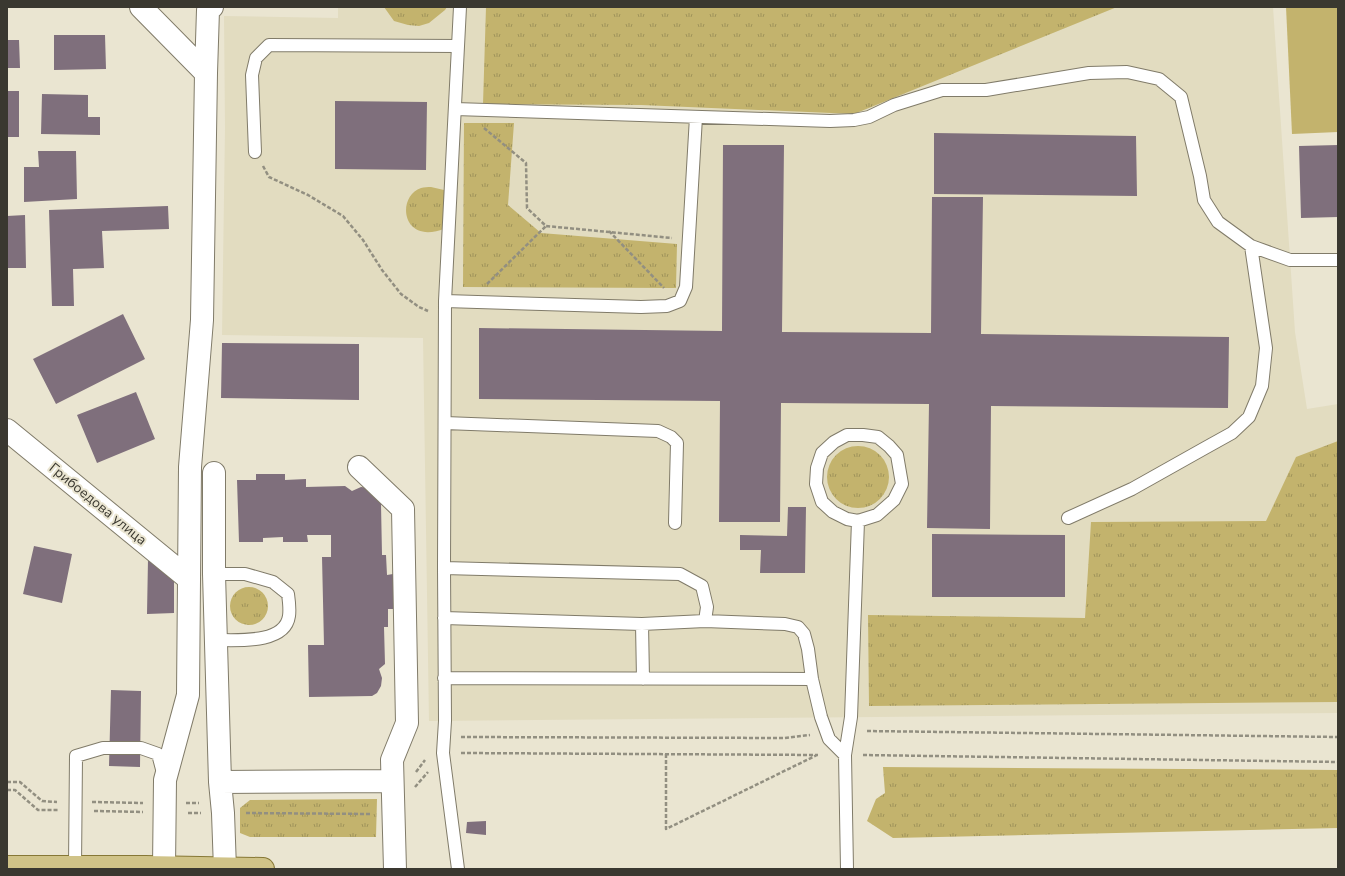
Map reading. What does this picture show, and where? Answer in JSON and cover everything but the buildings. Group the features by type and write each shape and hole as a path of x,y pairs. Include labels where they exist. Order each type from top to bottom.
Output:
{"main road":[{"path":"7,867 263,869"}],"street":[{"path":"141,7 206,73"},
{"path":"151,868 165,804 165,780 188,695 190,467 202,320 208,10 212,7"},
{"name":"Грибоедова улица","path":"7,430 188,579"},
{"path":"359,467 403,509 407,723 392,760 395,869"},
{"path":"214,473 214,574 225,869"},
{"path":"221,793 393,791"}],"lane":[{"path":"458,869 444,753 444,423 445,301 460,7"},
{"path":"255,152 252,75 256,58 269,45 458,46"},
{"path":"455,109 830,121 854,120 869,117 894,105 942,90 986,90 1089,73 1127,72 1159,79 1181,97 1200,176 1204,200 1218,222 1251,246 1290,260 1338,260"},
{"path":"445,301 641,307 667,306 680,300 686,287 696,117"},
{"path":"1068,518 1132,489 1206,448 1232,433 1249,417 1262,386 1266,348 1251,246"},
{"path":"444,423 658,431 671,437 677,444 675,524"},
{"path":"847,435 878,437 897,456 902,484 894,500 877,515 858,521 846,519 833,512 822,502 816,484 817,468 822,453 834,442 847,435"},
{"path":"847,869 845,755 850,717 858,521"},
{"path":"444,568 680,574 702,586 707,607 705,621"},
{"path":"214,574 245,574 273,582 288,594 289,616 283,630 269,637 216,640"},
{"path":"444,618 642,624 705,621 785,624 798,627 804,634 821,717 829,739 845,755"},
{"path":"642,624 643,679"},
{"path":"444,678 812,679"},
{"path":"75,867 76,756 103,748 141,748 158,754 165,780"}],"path":[{"path":"480,125 526,162 527,208 546,226 674,238"},
{"path":"255,152 269,177 308,195 343,216 363,240 382,270 401,294 420,307 445,318"},
{"path":"485,286 546,226"},
{"path":"608,231 665,289"},
{"path":"848,731 1338,737"},
{"path":"393,791 444,736 784,738 827,733"},
{"path":"444,753 845,755 1338,762"},
{"path":"666,754 666,829 817,755"},
{"path":"7,782 20,782 42,801 165,804 221,793"}],"shaded area":[{"path":"338,7 1273,7 1295,332 1307,409 1338,404 1338,713 429,721 423,338 222,335 225,128 224,16 338,18"}],"green space":[{"path":"384,7 447,7 429,23 419,26 394,21"},
{"path":"486,7 1117,7 854,114 641,105 483,104"},
{"path":"1286,7 1338,7 1338,132 1292,134"},
{"path":"464,123 514,123 508,205 541,233 677,244 676,288 463,287"},
{"path":"431,187 444,190 446,228 431,232 420,231 412,226 407,218 406,209 408,200 413,193 421,188"},
{"path":"1338,441 1338,702 869,706 868,615 1085,618 1091,522 1266,521 1296,457"},
{"path":"852,446 864,446 880,455 887,465 889,477 887,489 880,499 864,508 852,508 841,503 832,494 827,483 827,471 832,460 841,451"},
{"path":"245,587 253,587 260,590 265,595 268,606 265,617 260,622 253,625 245,625 238,622 233,617 230,610 230,602 233,595 238,590"},
{"path":"883,767 1338,770 1338,828 893,838 867,821 876,799 885,793"},
{"path":"377,799 376,837 250,837 240,833 240,808 250,800"}]}
